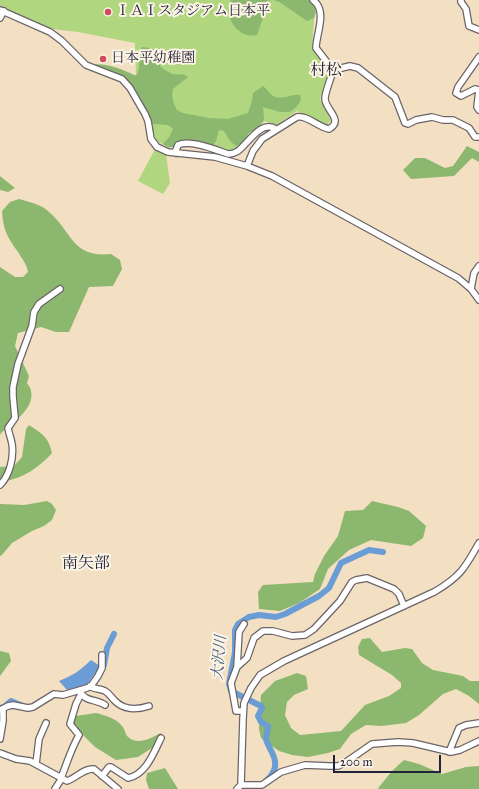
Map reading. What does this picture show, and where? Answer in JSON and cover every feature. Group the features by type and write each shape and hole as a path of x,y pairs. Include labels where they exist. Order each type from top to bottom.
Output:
{"street":[{"path":"313,0 316,2 320,12 316,48 333,70"},
{"path":"461,0 466,9 469,26 479,30"},
{"path":"0,18 2,11 50,32 62,40 86,65 122,79 130,88 145,114 153,143 162,150 175,153 215,157 247,166 272,176 458,278 470,288 479,300"},
{"path":"479,57 458,87 456,93 461,96 472,90 478,90 479,110"},
{"path":"333,70 350,66 358,68 395,97 405,123 408,124 416,120 432,117 443,120 453,120 469,128 475,137 479,138"},
{"path":"247,166 256,145 262,139 276,129 300,116 329,129 333,127 335,119 326,103 325,98 333,70"},
{"path":"175,153 178,145 184,143 232,154 240,150 250,137 265,127 270,126 276,129"},
{"path":"470,288 474,273 479,266"},
{"path":"0,485 5,480 12,456 12,441 8,428 15,418 13,396 18,364 32,326 34,312 39,304 60,289"},
{"path":"479,543 463,570 455,579 434,592 291,658 266,671 254,682 244,703 239,787 262,784 281,772 305,765 338,766 346,762 368,745 376,743 413,743 449,752 460,750 479,741"},
{"path":"237,667 247,658 254,638 263,631 273,631 292,636 305,635 314,629 340,601 352,582 356,580 367,578 394,589 399,594 404,606"},
{"path":"244,624 239,632 237,667 231,684 236,711 244,711"},
{"path":"0,739 3,722 2,710 13,705 28,708 32,707 54,694 63,695 80,692 90,686 98,676 102,668 102,656"},
{"path":"90,686 93,689 106,691 116,702 128,708 138,709 149,706"},
{"path":"80,692 87,699 105,705"},
{"path":"55,789 68,761 68,755 79,735 70,724 80,692"},
{"path":"449,752 459,728 479,722"},
{"path":"36,764 39,739 46,723"},
{"path":"102,776 108,767 110,767 128,778 132,778 143,770 153,755 161,738"},
{"path":"0,753 16,759 30,761 67,781 90,768 97,771 118,789"}],"green space":[{"path":"0,0 305,0 315,7 312,47 330,69 320,99 331,120 327,125 297,111 275,126 265,121 248,134 240,150 228,151 177,143 169,148 157,141 133,85 136,76 135,43 78,32 52,29 0,6"},
{"path":"231,0 271,0 263,3 261,7 264,15 257,35 247,35 239,31 233,24 228,12"},
{"path":"274,0 308,0 312,2 316,12 314,18 307,21 281,3"},
{"path":"142,47 150,48 160,53 160,66 165,70 173,74 183,74 188,77 173,89 172,95 177,110 183,113 209,118 228,119 248,113 253,93 263,86 276,97 280,98 300,95 301,98 298,105 290,112 280,112 263,107 264,119 260,127 249,133 244,142 236,146 230,141 224,131 219,130 216,141 212,146 188,142 170,147 163,144 170,136 173,129 168,125 153,124 138,95 125,77 92,67 90,65 107,65 137,75 139,68 138,53"},
{"path":"467,146 479,152 479,162 472,158 454,176 411,179 403,170 415,158 425,158 445,168 453,166"},
{"path":"155,149 166,154 170,183 163,194 138,181"},
{"path":"0,176 15,188 8,192 0,190"},
{"path":"19,199 42,207 48,211 80,248 88,252 98,254 111,254 120,260 122,269 113,286 89,287 69,332 56,332 41,327 18,333 15,346 29,376 27,383 31,390 30,404 22,415 0,435 0,267 15,277 23,277 28,272 25,264 6,233 2,211 10,202"},
{"path":"29,425 47,439 52,453 41,464 22,476 0,482 0,467 14,466 22,457 26,429"},
{"path":"47,501 52,504 56,510 52,520 44,526 32,531 12,543 0,556 0,504 24,505"},
{"path":"372,501 409,511 426,526 423,538 411,546 371,540 349,550 328,569 320,589 299,603 280,611 259,609 258,592 263,585 313,582 315,574 324,556 338,536 345,511 363,510"},
{"path":"370,638 382,652 405,648 412,649 422,663 433,670 463,676 470,681 479,681 479,704 469,696 456,689 443,694 419,715 406,723 381,726 366,725 351,734 340,749 308,757 292,755 279,751 261,738 259,729 261,695 275,681 297,673 306,676 308,689 294,695 287,702 285,715 291,728 300,735 341,731 365,705 389,696 401,688 401,683 392,675 359,655 358,647 362,639"},
{"path":"0,651 9,653 11,661 0,676"},
{"path":"96,713 120,723 128,737 132,740 140,741 149,739 161,733 155,746 138,757 116,760 95,747 77,729 72,721 76,716"},
{"path":"404,760 419,764 442,774 466,767 479,766 479,789 378,789 392,771"},
{"path":"165,768 178,789 149,789 146,780 147,773"}],"water":[{"path":"91,660 100,666 87,685 67,690 59,681 84,667"}],"waterway":[{"name":"大沢川","path":"256,789 272,774 275,762 266,739 268,726 261,722 258,716 262,708 261,706 231,691 229,684 235,652 235,630 238,624 249,617 259,615 276,617 285,614 319,596 329,588 341,563 369,550 383,552"},
{"path":"104,665 107,648 114,634"},
{"path":"0,708 4,707 11,701 23,706"}],"place":[{"name":"ＩＡＩスタジアム日本平","path":"108,12"},
{"name":"日本平幼稚園","path":"103,59"}],"district":[{"name":"村松","path":"326,71"},
{"name":"南矢部","path":"86,564"}]}
